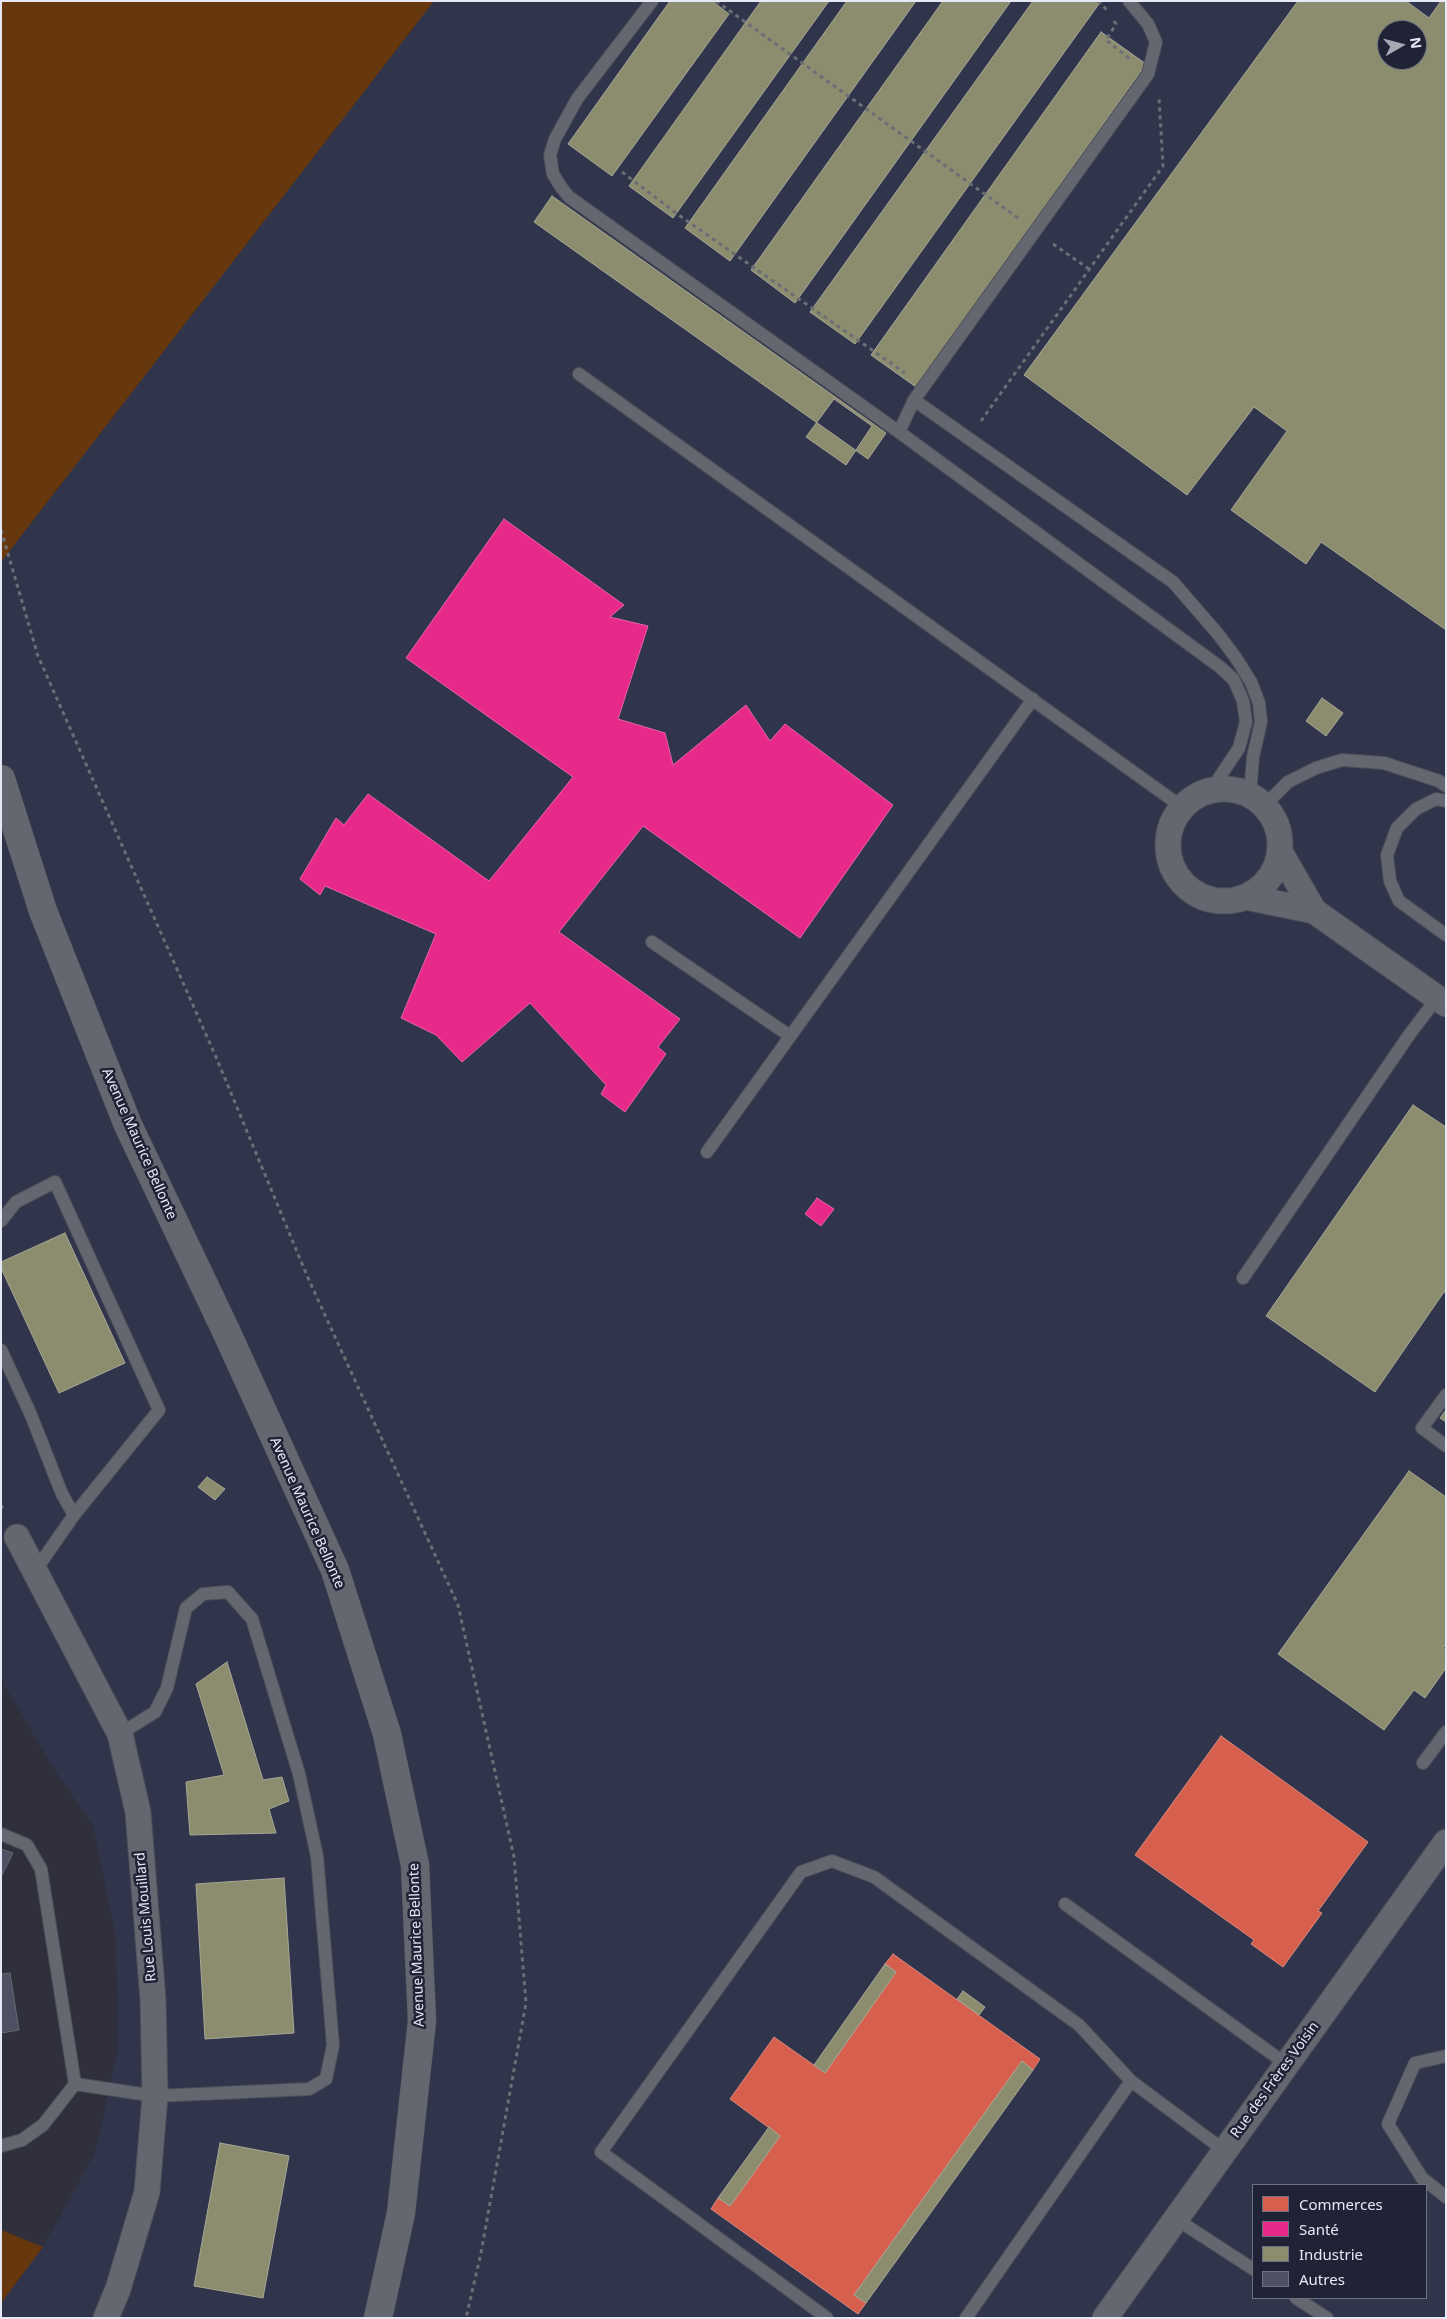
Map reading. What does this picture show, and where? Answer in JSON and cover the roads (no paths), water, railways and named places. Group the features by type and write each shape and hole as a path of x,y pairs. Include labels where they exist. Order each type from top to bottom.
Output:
{"main road":[{"name":"Avenue Maurice Bellonte","path":"1,779 43,911 128,1125 226,1331 335,1570 388,1734 415,1865 422,2021 401,2213 378,2318"}],"street":[{"path":"1231,789 1257,800 1275,819 1280,835 1280,852 1277,866 1270,879 1259,890 1230,902 1213,900 1197,895 1184,885 1171,862 1168,838 1173,821 1182,807 1195,796 1211,790 1231,789"},
{"path":"1280,852 1314,911"},
{"path":"1246,897 1314,911 1442,1001"},
{"name":"Rue Louis Mouillard","path":"17,1537 120,1734 138,1812 153,2000 155,2096 147,2192 118,2289 106,2318"},
{"name":"Rue des Frères Voisin","path":"1105,2318 1446,1842"}],"lane":[{"path":"652,1 577,99 555,139 550,156 553,174 569,197 898,432 1212,661 1234,680 1243,701 1246,722 1239,748 1211,790"},
{"path":"898,432 914,400 1034,230 1148,74 1156,42 1148,24 1129,1"},
{"path":"579,374 1182,807"},
{"path":"914,400 1173,582 1218,634 1251,682 1259,703 1261,722 1253,757 1257,800 1316,768 1342,760 1384,763 1439,781 1446,786"},
{"path":"707,1152 1033,699"},
{"path":"1446,801 1436,799 1416,809 1397,828 1387,855 1390,881 1399,901 1446,935"},
{"path":"652,942 790,1036"},
{"path":"1243,1278 1409,1035 1442,1001"},
{"path":"1,1221 16,1202 55,1182 159,1410 74,1515 35,1571"},
{"path":"1,1350 31,1415 62,1494 74,1515"},
{"path":"1446,1395 1422,1428 1446,1446"},
{"path":"75,2084 155,2096 309,2090 326,2079 333,2045 317,1856 299,1774 252,1619 228,1592 203,1594 186,1608 167,1688 155,1712 120,1734"},
{"path":"1424,1763 1446,1732"},
{"path":"1,1834 26,1845 41,1869 75,2084 43,2125 22,2140 1,2146"},
{"path":"828,2318 601,2152 801,1872 832,1860 874,1877 1079,2025 1131,2082 1224,2151"},
{"path":"1065,1904 1286,2064"},
{"path":"1446,2056 1415,2063 1388,2124 1422,2178 1446,2197"},
{"path":"966,2318 1131,2082"},
{"path":"1176,2219 1252,2269"},
{"path":"1298,2299 1327,2318"}]}
